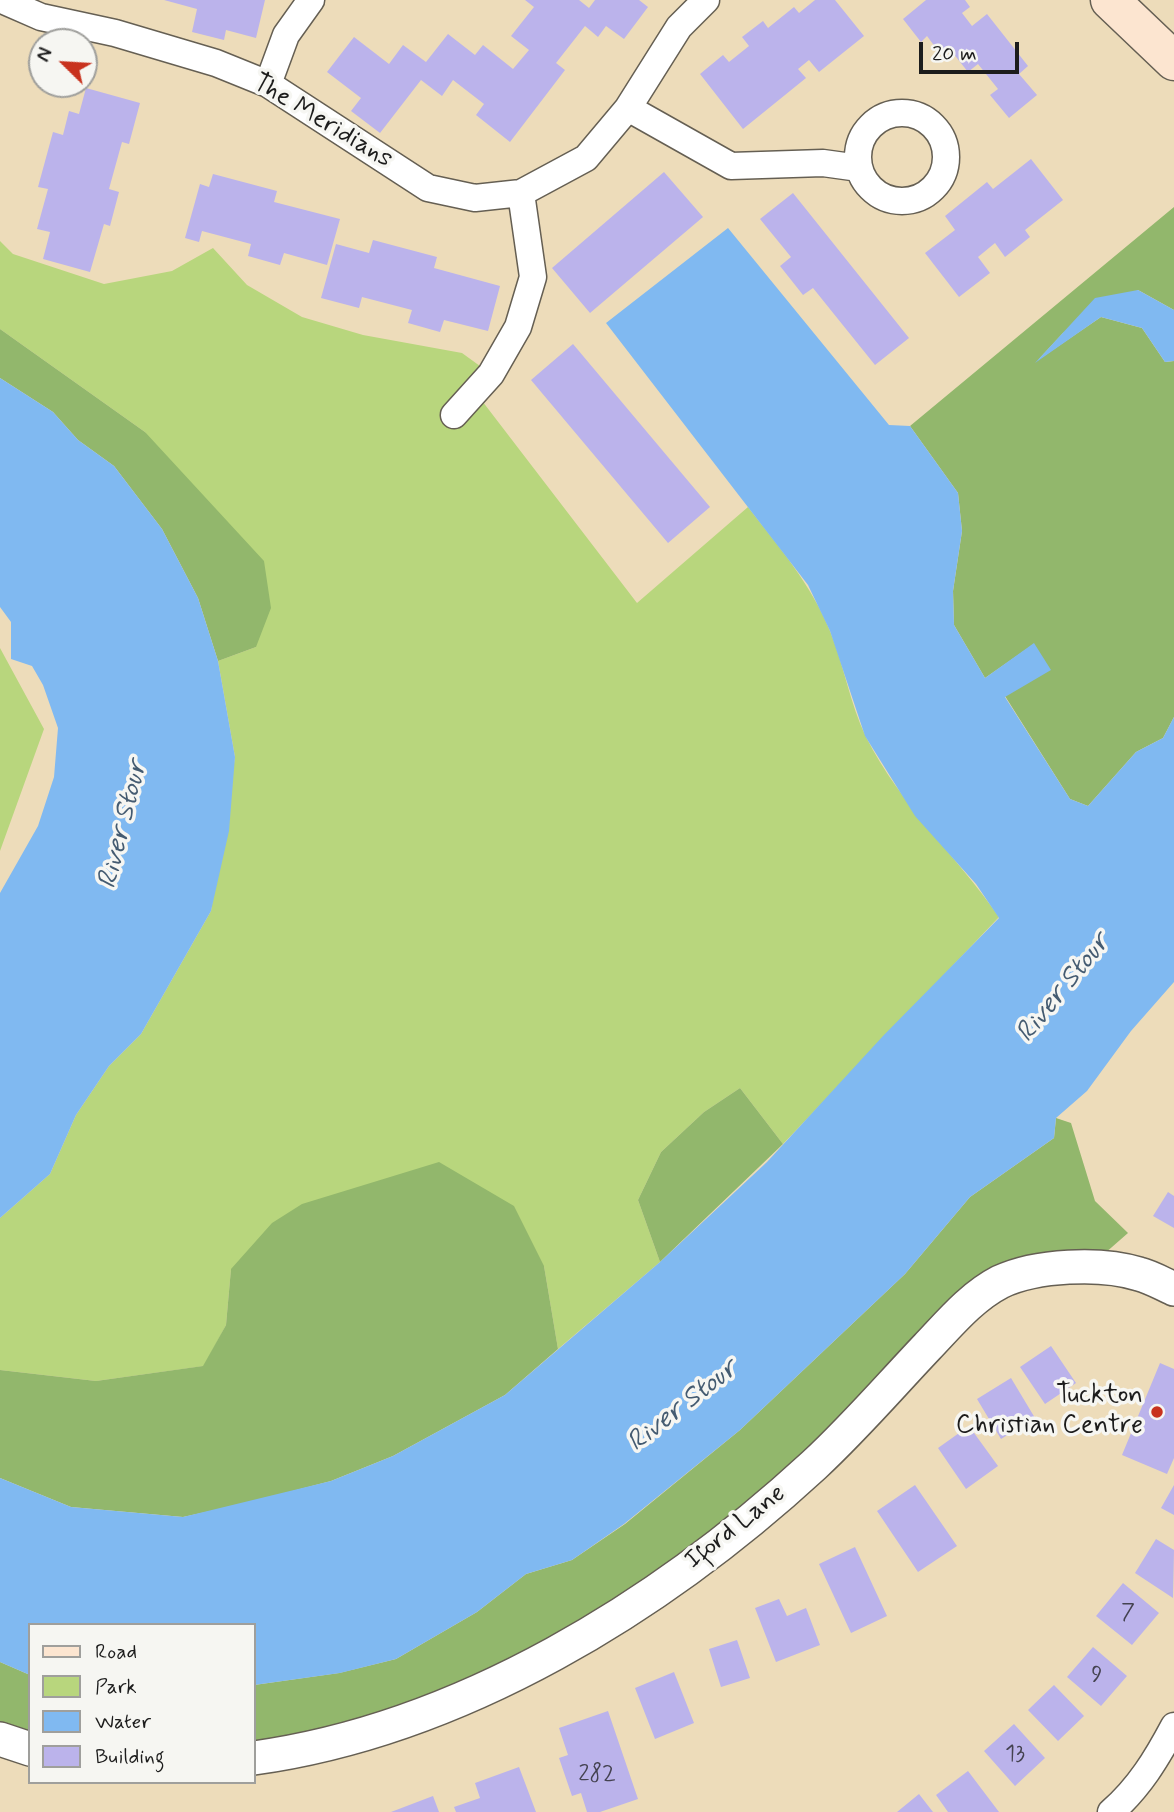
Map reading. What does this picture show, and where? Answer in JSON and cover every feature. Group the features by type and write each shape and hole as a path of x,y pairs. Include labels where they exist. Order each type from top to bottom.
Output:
{"main road":[{"path":"1110,0 1174,61"}],"street":[{"name":"The Meridians","path":"2,0 41,17 115,33 216,63 268,84 428,188 475,198 521,193 586,158 628,108 679,27 706,0"},
{"path":"268,84 286,35 312,0"},
{"path":"628,108 731,166 823,163 859,168"},
{"path":"454,415 491,374 518,327 533,277 521,193"},
{"name":"Iford Lane","path":"256,1758 290,1753 397,1726 506,1680 651,1593 725,1540 815,1464 963,1309 1000,1283 1038,1269 1088,1268 1138,1273 1174,1289"},
{"path":"1111,1812 1128,1798 1156,1760 1174,1726"},
{"path":"0,1739 28,1748"}],"green space":[{"path":"1174,207 1174,310 1138,290 1063,333 1038,360 1101,317 1142,328 1165,362 1174,361 1174,717 1163,738 1136,752 1088,806 1070,799 1005,696 1034,644 985,678 954,625 953,591 962,531 958,493 910,426"},
{"path":"0,241 13,254 104,284 172,271 213,248 247,285 302,317 363,335 462,353 491,374 476,393 637,603 748,507 794,566 814,597 835,644 860,724 880,762 912,808 999,917 783,1144 740,1088 704,1112 661,1152 638,1200 660,1262 558,1349 544,1266 231,1269 226,1325 204,1366 96,1381 0,1370 0,1218 50,1174 76,1115 109,1066 141,1034 211,911 235,757 218,661 256,647 145,432 0,329"},
{"path":"0,329 145,432 264,561 271,608 256,647 218,661 198,598 162,529 114,466 78,440 53,412 0,378"},
{"path":"0,648 44,729 0,851"},
{"path":"740,1088 783,1144 660,1262 638,1200 661,1152 704,1112"},
{"path":"1056,1118 1071,1123 1095,1201 1128,1233 1088,1268 1000,1283 815,1464 506,1680 256,1757 256,1685 339,1673 396,1659 477,1612 526,1574 572,1560 625,1524 740,1430 905,1274 970,1197 1054,1138"},
{"path":"439,1162 514,1206 544,1266 558,1349 505,1395 393,1456 331,1481 183,1517 71,1507 0,1478 0,1370 96,1381 203,1366 226,1325 231,1269 272,1223 302,1204"},
{"path":"0,1662 28,1674 28,1748 0,1739"}],"water":[{"name":"River Stour","path":"728,228 889,425 910,426 958,493 962,531 953,591 954,625 985,678 1034,643 1051,670 1005,697 1070,799 1088,806 1136,752 1163,738 1174,717 1174,982 1131,1031 1087,1091 1056,1118 1054,1138 970,1197 905,1274 740,1430 624,1524 572,1560 526,1574 477,1612 396,1659 340,1673 256,1685 256,1623 28,1623 28,1674 0,1662 0,1478 71,1507 183,1517 331,1481 393,1456 505,1395 660,1262 767,1162 883,1036 999,918 976,884 915,816 865,736 830,631 808,585 606,323"},
{"path":"1138,290 1174,310 1174,361 1165,362 1142,328 1101,317 1035,363 1095,298"},
{"name":"River Stour","path":"0,378 53,412 78,440 114,466 162,529 198,598 218,661 235,757 229,831 211,911 141,1034 109,1066 76,1115 50,1174 0,1218 0,893 38,826 54,777 58,728 43,685 32,666 11,659 11,622 0,607"}],"building":[{"path":"164,0 265,0 256,38 226,30 224,40 192,32 197,9"},
{"path":"525,0 579,0 589,8 595,0 639,0 648,7 624,39 606,26 598,37 585,26 556,63 565,70 510,142 476,115 484,104 453,80 442,96 421,80 380,133 351,111 361,98 327,72 354,37 389,64 403,45 426,62 448,34 475,55 483,45 513,69 529,50 511,36 534,7"},
{"path":"815,0 835,0 864,36 819,72 809,60 798,69 806,78 743,129 700,74 723,55 729,62 749,46 742,37 763,21 768,28 794,7 799,13"},
{"path":"926,0 965,0 970,7 962,13 972,26 987,14 1028,66 1019,74 1037,95 1009,118 990,95 998,89 978,64 968,72 949,48 941,55 927,36 921,42 903,19"},
{"path":"98,91 140,103 129,144 122,142 109,189 119,192 110,226 104,224 90,272 43,259 50,232 37,229 48,189 38,187 53,132 63,135 69,111 79,114 83,98 98,98"},
{"path":"1031,159 1063,200 1025,230 1030,237 1005,257 995,243 978,257 990,273 959,297 925,253 955,230 945,216 987,182 993,189"},
{"path":"664,172 703,217 590,313 552,268"},
{"path":"213,174 277,191 274,202 340,219 327,265 284,253 280,265 248,256 251,244 202,231 199,242 185,238 200,184 209,187"},
{"path":"793,193 909,338 875,365 813,288 803,295 780,266 791,257 760,219"},
{"path":"373,240 437,257 434,268 500,286 488,331 444,320 440,332 408,323 412,310 362,297 359,308 321,298 336,244 369,253"},
{"path":"573,344 710,507 668,543 531,380"},
{"path":"1168,1192 1174,1196 1174,1228 1153,1216"},
{"path":"1051,1346 1076,1383 1045,1404 1020,1367"},
{"name":"Tuckton Christian Centre","path":"1160,1363 1174,1369 1174,1458 1167,1474 1122,1455"},
{"path":"1011,1378 1035,1418 1001,1439 977,1399"},
{"path":"969,1426 998,1466 966,1489 938,1448"},
{"path":"915,1485 957,1546 918,1572 877,1511"},
{"path":"1174,1485 1174,1515 1161,1508"},
{"path":"1156,1539 1174,1550 1173,1598 1135,1573"},
{"path":"855,1547 887,1616 851,1633 819,1564"},
{"path":"1123,1583 1159,1613 1132,1645 1096,1616"},
{"path":"779,1599 787,1616 806,1608 820,1645 776,1662 755,1608"},
{"path":"737,1640 750,1678 721,1687 709,1649"},
{"path":"1093,1647 1127,1676 1101,1706 1067,1677"},
{"path":"674,1672 694,1723 655,1739 635,1688"},
{"path":"1054,1685 1084,1716 1058,1741 1028,1710"},
{"path":"608,1711 638,1799 600,1812 587,1812 581,1793 572,1796 559,1758 568,1755 559,1728"},
{"path":"1014,1724 1045,1758 1015,1786 984,1751"},
{"path":"519,1767 536,1812 456,1812 454,1807 480,1798 475,1783"},
{"path":"968,1771 999,1812 948,1812 936,1795"},
{"path":"919,1794 933,1812 897,1812"},
{"path":"433,1796 439,1812 391,1812"}],"place":[{"name":"Tuckton Christian Centre","path":"1157,1412"}]}
